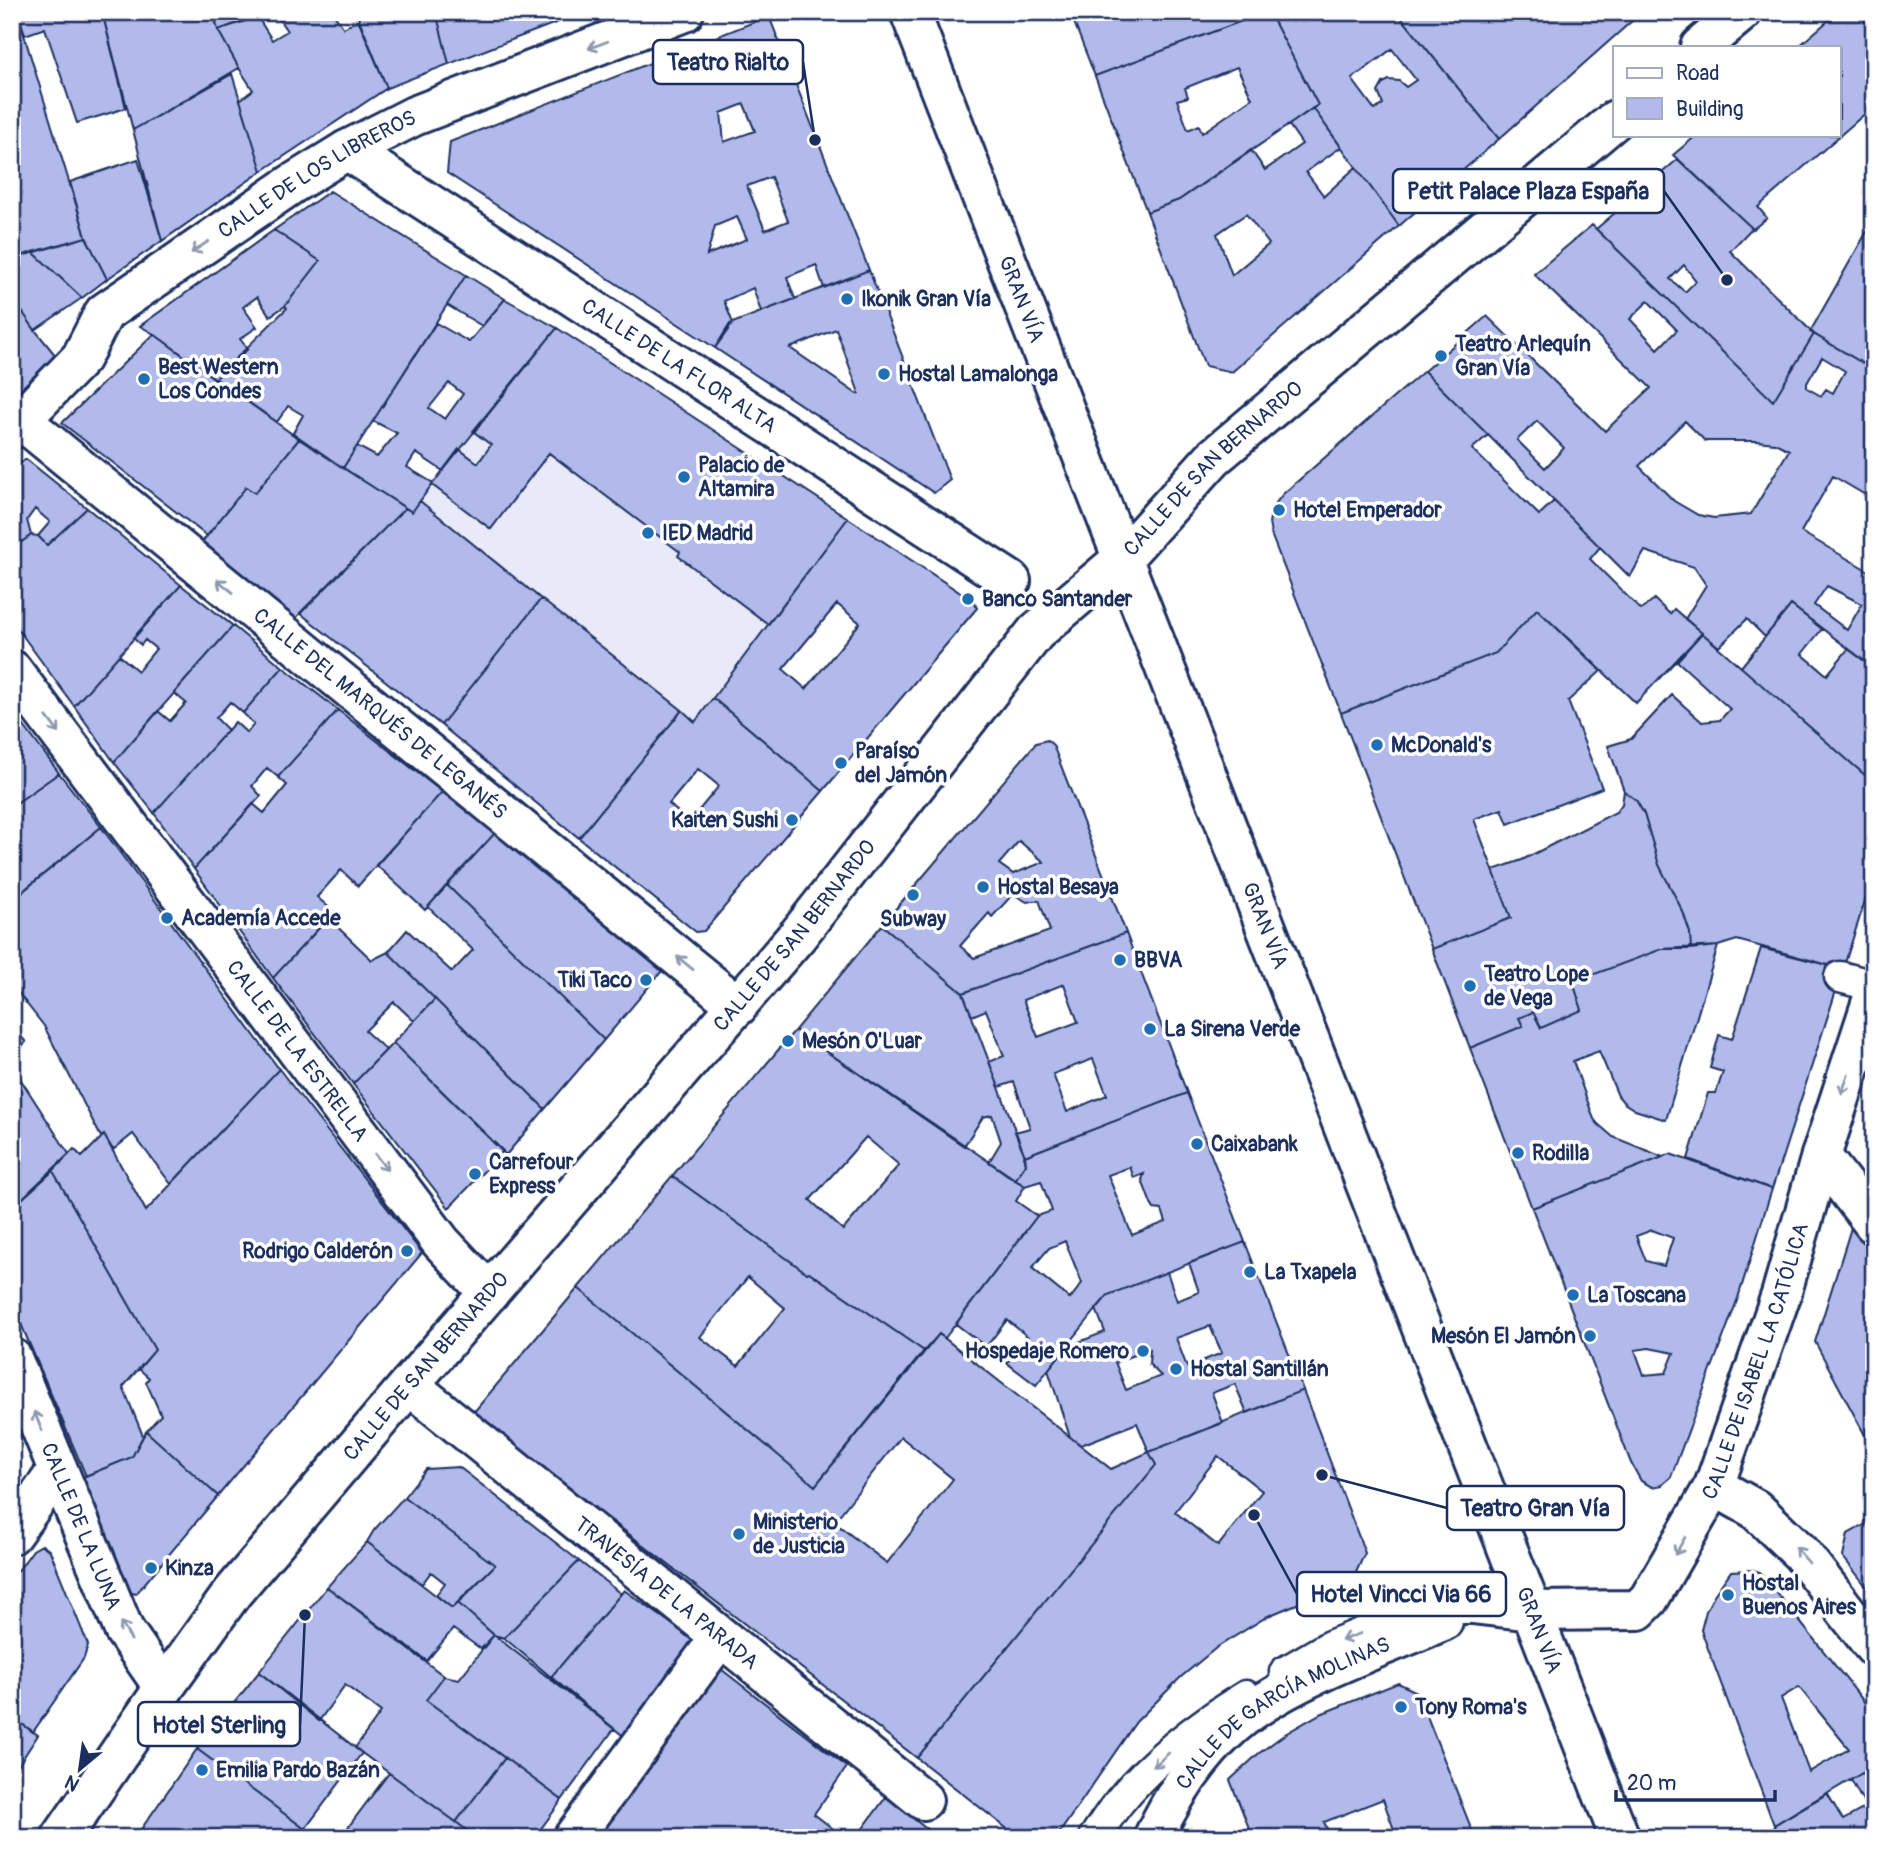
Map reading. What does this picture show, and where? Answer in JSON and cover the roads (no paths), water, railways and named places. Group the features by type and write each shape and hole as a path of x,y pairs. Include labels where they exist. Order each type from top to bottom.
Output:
{"street":[{"name":"CALLE DE LOS LIBREROS","path":"17,425 81,358 104,313 292,184 347,150 414,116 684,12"},
{"name":"GRAN VÍA","path":"910,12 1620,1838"},
{"path":"1701,46 1742,12"},
{"name":"CALLE DE SAN BERNARDO","path":"61,1838 233,1592 798,935 1036,632 1121,559 1213,458 1613,122"},
{"name":"CALLE DE LA FLOR ALTA","path":"347,150 1011,581"},
{"name":"CALLE DEL MARQUÉS DE LEGANÉS","path":"17,425 738,1006"},
{"name":"CALLE DE LA ESTRELLA","path":"12,670 441,1242 489,1293"},
{"name":"CALLE DE ISABEL LA CATÓLICA","path":"1532,1611 1638,1610 1649,1599 1714,1486 1781,1295 1821,1156 1874,995"},
{"path":"1821,1156 1874,1224"},
{"name":"CALLE DE LA LUNA","path":"12,1358 124,1630 164,1688"},
{"name":"TRAVESÍA DE LA PARADA","path":"409,1385 923,1800"},
{"path":"12,1534 58,1470"},
{"path":"1714,1486 1755,1509 1801,1553 1874,1647"},
{"name":"CALLE DE GARCÍA MOLINAS","path":"1153,1838 1181,1785 1208,1751 1249,1713 1281,1693 1440,1612 1472,1604 1532,1611"},
{"path":"573,1838 720,1637"}],"lane":[{"path":"1840,977 1874,986"},
{"path":"1094,1838 1119,1802 1139,1780 1166,1755 1233,1704 1330,1646 1440,1612"}],"place":[{"name":"Teatro Rialto","path":"815,140"},
{"name":"Petit Palace Plaza España","path":"1727,280"},
{"name":"Ikonik Gran Vía","path":"847,299"},
{"name":"Teatro Arlequín Gran Vía","path":"1441,356"},
{"name":"Hostal Lamalonga","path":"884,374"},
{"name":"Best Western Los Condes","path":"144,379"},
{"name":"Palacio de Altamira","path":"684,477"},
{"name":"Hotel Emperador","path":"1279,510"},
{"name":"IED Madrid","path":"648,533"},
{"name":"Banco Santander","path":"968,599"},
{"name":"McDonald's","path":"1377,745"},
{"name":"Paraíso del Jamón","path":"841,763"},
{"name":"Kaiten Sushi","path":"792,820"},
{"name":"Hostal Besaya","path":"983,887"},
{"name":"Subway","path":"913,895"},
{"name":"Academía Accede","path":"167,918"},
{"name":"BBVA","path":"1120,960"},
{"name":"Tiki Taco","path":"646,980"},
{"name":"Teatro Lope de Vega","path":"1470,986"},
{"name":"La Sirena Verde","path":"1150,1029"},
{"name":"Mesón O'Luar","path":"788,1041"},
{"name":"Caixabank","path":"1197,1144"},
{"name":"Rodilla","path":"1518,1153"},
{"name":"Carrefour Express","path":"475,1174"},
{"name":"Rodrigo Calderón","path":"407,1251"},
{"name":"La Txapela","path":"1250,1272"},
{"name":"La Toscana","path":"1573,1295"},
{"name":"Mesón El Jamón","path":"1590,1336"},
{"name":"Hospedaje Romero","path":"1143,1351"},
{"name":"Hostal Santillán","path":"1176,1369"},
{"name":"Teatro Gran Vía","path":"1322,1475"},
{"name":"Hotel Vincci Via 66","path":"1254,1515"},
{"name":"Ministerio de Justicia","path":"739,1534"},
{"name":"Kinza","path":"151,1568"},
{"name":"Hostal Buenos Aires","path":"1728,1595"},
{"name":"Hotel Sterling","path":"305,1615"},
{"name":"Tony Roma's","path":"1401,1707"},
{"name":"Emilia Pardo Bazán","path":"202,1770"}]}
